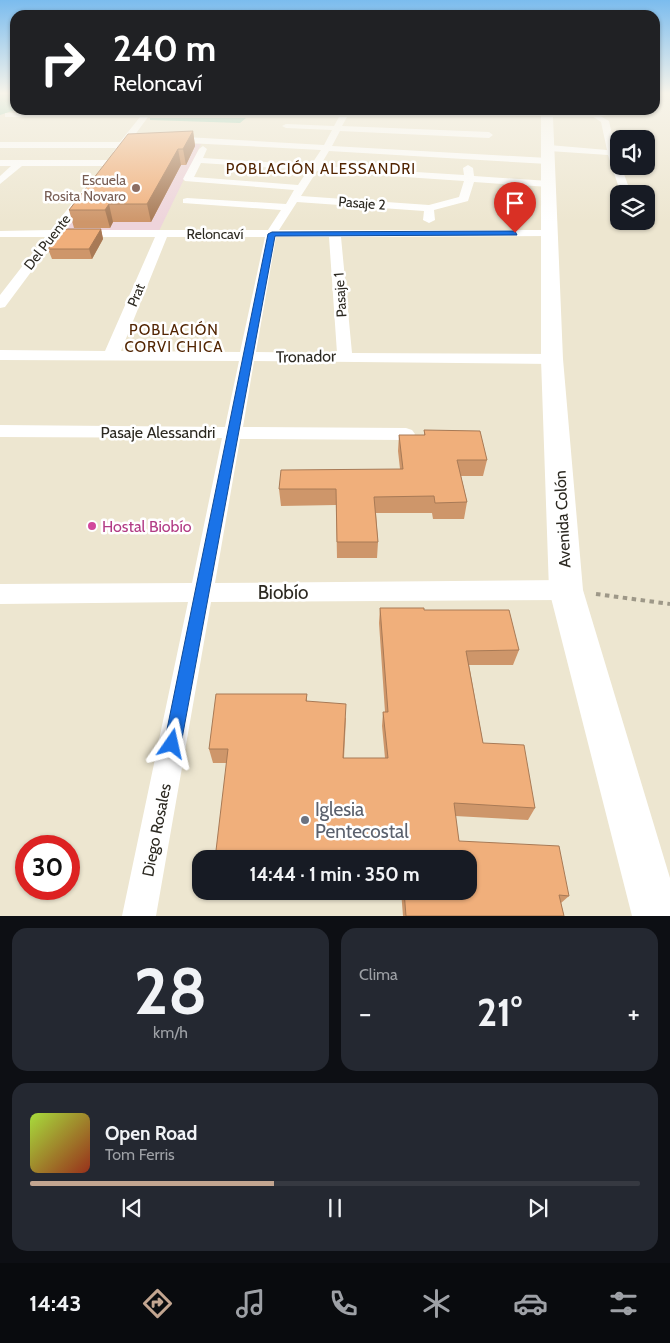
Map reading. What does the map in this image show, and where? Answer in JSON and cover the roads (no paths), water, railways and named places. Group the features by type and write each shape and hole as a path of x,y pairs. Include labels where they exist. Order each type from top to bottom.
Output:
{"main road":[{"name":"Avenida Colón","path":"548,136 552,359 566,590 657,916"}],"street":[{"path":"26,145 36,136"},
{"path":"60,145 69,136"},
{"name":"Del Puente","path":"0,304 109,163 134,136"},
{"name":"Diego Rosales","path":"139,916 272,234 327,148 333,136"},
{"path":"379,136 425,143 467,156 610,153"},
{"path":"159,139 327,148 425,143 483,136"},
{"path":"0,145 60,145 131,140"},
{"path":"207,142 188,179 302,188"},
{"path":"467,156 469,183"},
{"path":"197,160 312,172 469,183 549,184"},
{"path":"0,163 109,163"},
{"path":"0,181 20,163"},
{"path":"620,175 623,185"},
{"name":"Pasaje 2","path":"292,203 429,208 464,199 469,183"},
{"path":"187,201 292,203"},
{"path":"428,234 429,208"},
{"name":"Pasaje 1","path":"335,233 344,356"},
{"name":"Reloncaví","path":"0,234 550,233"},
{"name":"Prat","path":"111,356 162,234"},
{"name":"Tronador","path":"0,355 552,359"},
{"name":"Pasaje Alessandri","path":"0,431 406,434"},
{"name":"Biobío","path":"0,594 566,590"}],"place":[{"name":"Escuela Rosita Novaro","path":"136,188"},
{"name":"Hostal Biobío","path":"92,526"},
{"name":"Iglesia Pentecostal","path":"305,820"}],"district":[{"name":"POBLACIÓN ALESSANDRI","path":"321,169"},
{"name":"POBLACIÓN CORVI CHICA","path":"174,338"}]}
